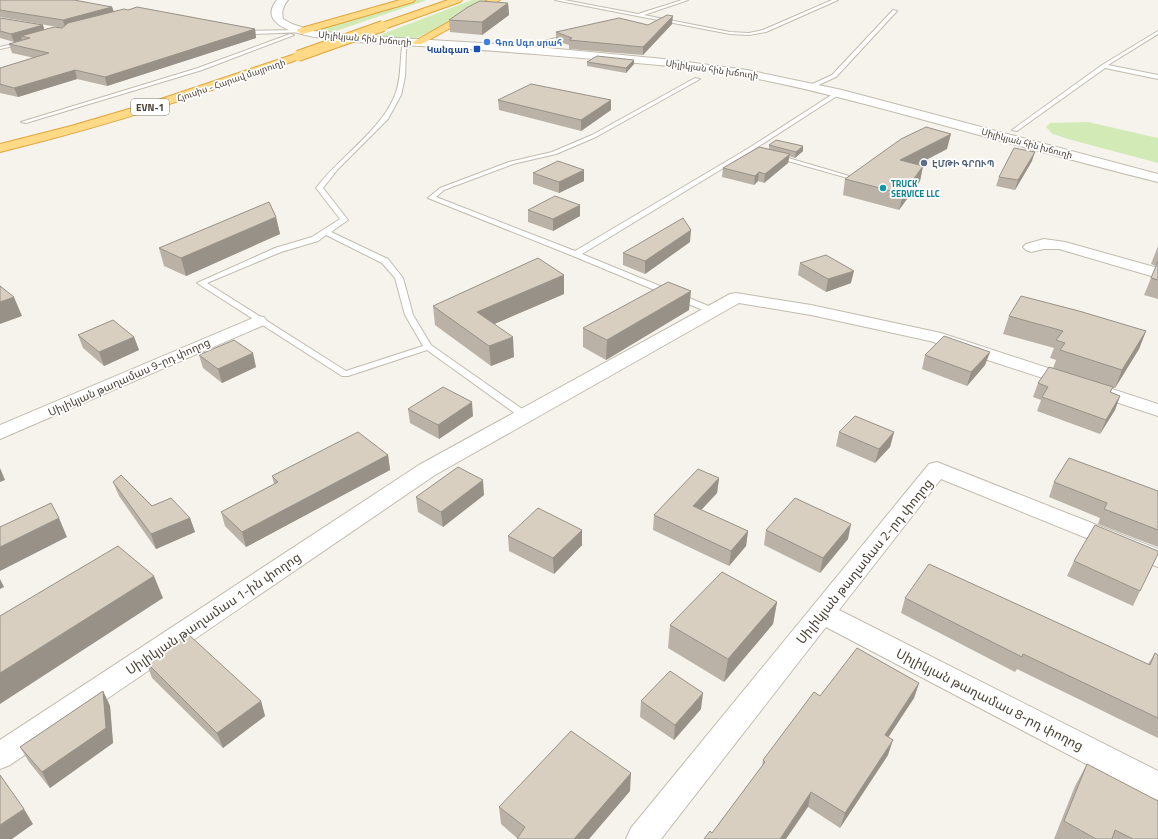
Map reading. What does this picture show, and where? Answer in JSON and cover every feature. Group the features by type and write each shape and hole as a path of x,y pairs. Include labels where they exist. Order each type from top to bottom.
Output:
{"highway":[{"path":"302,31 410,0"},
{"name":"Հյուսիս - Հարավ մայրուղի","path":"0,148 120,116 182,97 443,0"},
{"name":"Հյուսիս - Հարավ մայրուղի","path":"378,25 458,0"},
{"path":"418,42 495,0"},
{"name":"Հյուսիս - Հարավ մայրուղի","path":"0,142 91,119 284,58"}],"street":[{"name":"Սիլիկյան հին խճուղի","path":"283,0 279,3 277,15 279,21 302,31 321,35 516,48 706,67 747,73 838,93 1158,178"},
{"path":"1031,246 1044,244 1060,245 1158,273"},
{"name":"Սիլիկյան թաղամաս 1-ին փողոց","path":"0,756 427,470 736,298 811,310 935,337 1158,410"},
{"name":"Սիլիկյան թաղամաս 9-րդ փողոց","path":"0,434 258,321"},
{"name":"Սիլիկյան թաղամաս 2-րդ փողոց","path":"642,839 937,469 1158,558"},
{"name":"Սիլիկյան թաղամաս 8-րդ փողոց","path":"822,613 1158,786"}],"lane":[{"path":"557,0 730,33 749,34 764,31 836,0"},
{"path":"626,21 686,0"},
{"path":"810,86 834,76 894,12"},
{"path":"236,30 252,33 302,31"},
{"path":"24,122 200,69 302,31"},
{"path":"1015,130 1104,66 1158,32"},
{"path":"516,48 577,34"},
{"path":"0,48 28,41"},
{"path":"418,42 404,47 402,77 398,95 385,119 336,168 319,188 344,220 315,239 278,250 200,283 258,321 345,374 428,347"},
{"path":"1104,66 1158,77"},
{"path":"697,79 594,136 554,153 511,163 442,189 431,198 576,254 713,311"},
{"path":"576,254 751,149 838,93"},
{"path":"751,149 759,151"},
{"path":"766,153 853,178"},
{"path":"325,232 385,261 400,278 409,315 428,347 524,415"}],"green space":[{"path":"414,0 427,0 330,33 322,32 319,29"},
{"path":"472,0 489,0 413,39 372,38"},
{"path":"1088,122 1158,138 1158,163 1068,139 1053,134 1046,127 1050,123"}],"building":[{"path":"0,0 74,0 112,7 63,20 0,10"},
{"path":"480,1 508,3 482,22 449,20 468,7"},
{"path":"137,7 255,29 105,77 75,70 14,88 0,84 0,68 49,53 9,44 30,38 21,36 54,27 62,28 68,23"},
{"path":"667,15 673,16 643,47 569,40 572,38 556,32 619,18 648,25"},
{"path":"0,18 43,25 11,34 0,31"},
{"path":"597,56 634,60 626,68 587,62"},
{"path":"531,84 611,100 581,120 498,100"},
{"path":"926,127 951,134 900,160 923,166 903,194 845,179 901,139"},
{"path":"776,140 803,146 796,152 769,145"},
{"path":"759,147 790,154 765,174 759,172 755,176 723,168"},
{"path":"1014,148 1035,152 1018,180 999,177"},
{"path":"558,161 584,170 559,182 533,173"},
{"path":"555,196 580,205 553,219 528,210"},
{"path":"269,202 276,217 181,258 159,248"},
{"path":"683,218 691,230 645,261 623,253"},
{"path":"826,255 854,271 828,279 800,263"},
{"path":"538,258 564,275 477,312 513,337 489,346 433,306"},
{"path":"1158,261 1158,280 1151,278"},
{"path":"668,282 691,291 607,340 583,328"},
{"path":"0,286 14,297 0,302"},
{"path":"1021,296 1146,331 1122,370 1060,350 1065,343 1056,340 1063,331 1009,316"},
{"path":"113,320 134,337 99,352 78,335"},
{"path":"944,336 990,352 971,372 925,355"},
{"path":"234,340 253,353 218,369 199,355"},
{"path":"1049,367 1113,387 1110,392 1120,396 1106,420 1042,397 1048,387 1038,383"},
{"path":"443,387 472,402 438,425 408,409"},
{"path":"855,416 894,432 879,449 839,432"},
{"path":"358,432 388,455 242,532 221,512 278,482 272,476"},
{"path":"1069,458 1158,491 1158,530 1104,509 1107,503 1054,482"},
{"path":"458,467 483,480 441,512 416,497"},
{"path":"698,469 719,478 693,506 748,531 731,551 654,515"},
{"path":"121,475 152,506 171,498 190,518 151,534 113,482"},
{"path":"795,498 851,524 823,558 766,530"},
{"path":"51,503 59,518 0,547 0,527"},
{"path":"538,508 582,530 553,558 508,536"},
{"path":"1095,525 1158,551 1158,554 1140,591 1074,561"},
{"path":"118,546 154,576 0,673 0,616"},
{"path":"929,564 1150,665 1155,653 1158,655 1158,718 1023,654 1022,657 905,598"},
{"path":"722,572 777,602 728,659 670,625"},
{"path":"188,634 261,701 217,733 146,662"},
{"path":"857,648 919,683 885,735 893,740 845,813 811,792 780,839 704,839 710,831 712,833 765,762 763,760 814,692 820,696"},
{"path":"670,671 703,693 675,725 641,701"},
{"path":"103,691 106,728 42,772 20,747"},
{"path":"571,731 631,773 574,839 517,839 525,827 499,807"},
{"path":"1087,764 1158,801 1158,839 1133,839 1115,830 1112,839 1096,839 1064,821"},
{"path":"0,775 24,809 0,825"}],"place":[{"name":"Գոռ Սգո սրահ","path":"487,42"},
{"name":"Կանգառ","path":"477,49"},
{"name":"ԷՄԹԻ ԳՐՈՒՊ","path":"924,163"},
{"name":"TRUCK SERVICE LLC","path":"883,188"}]}
